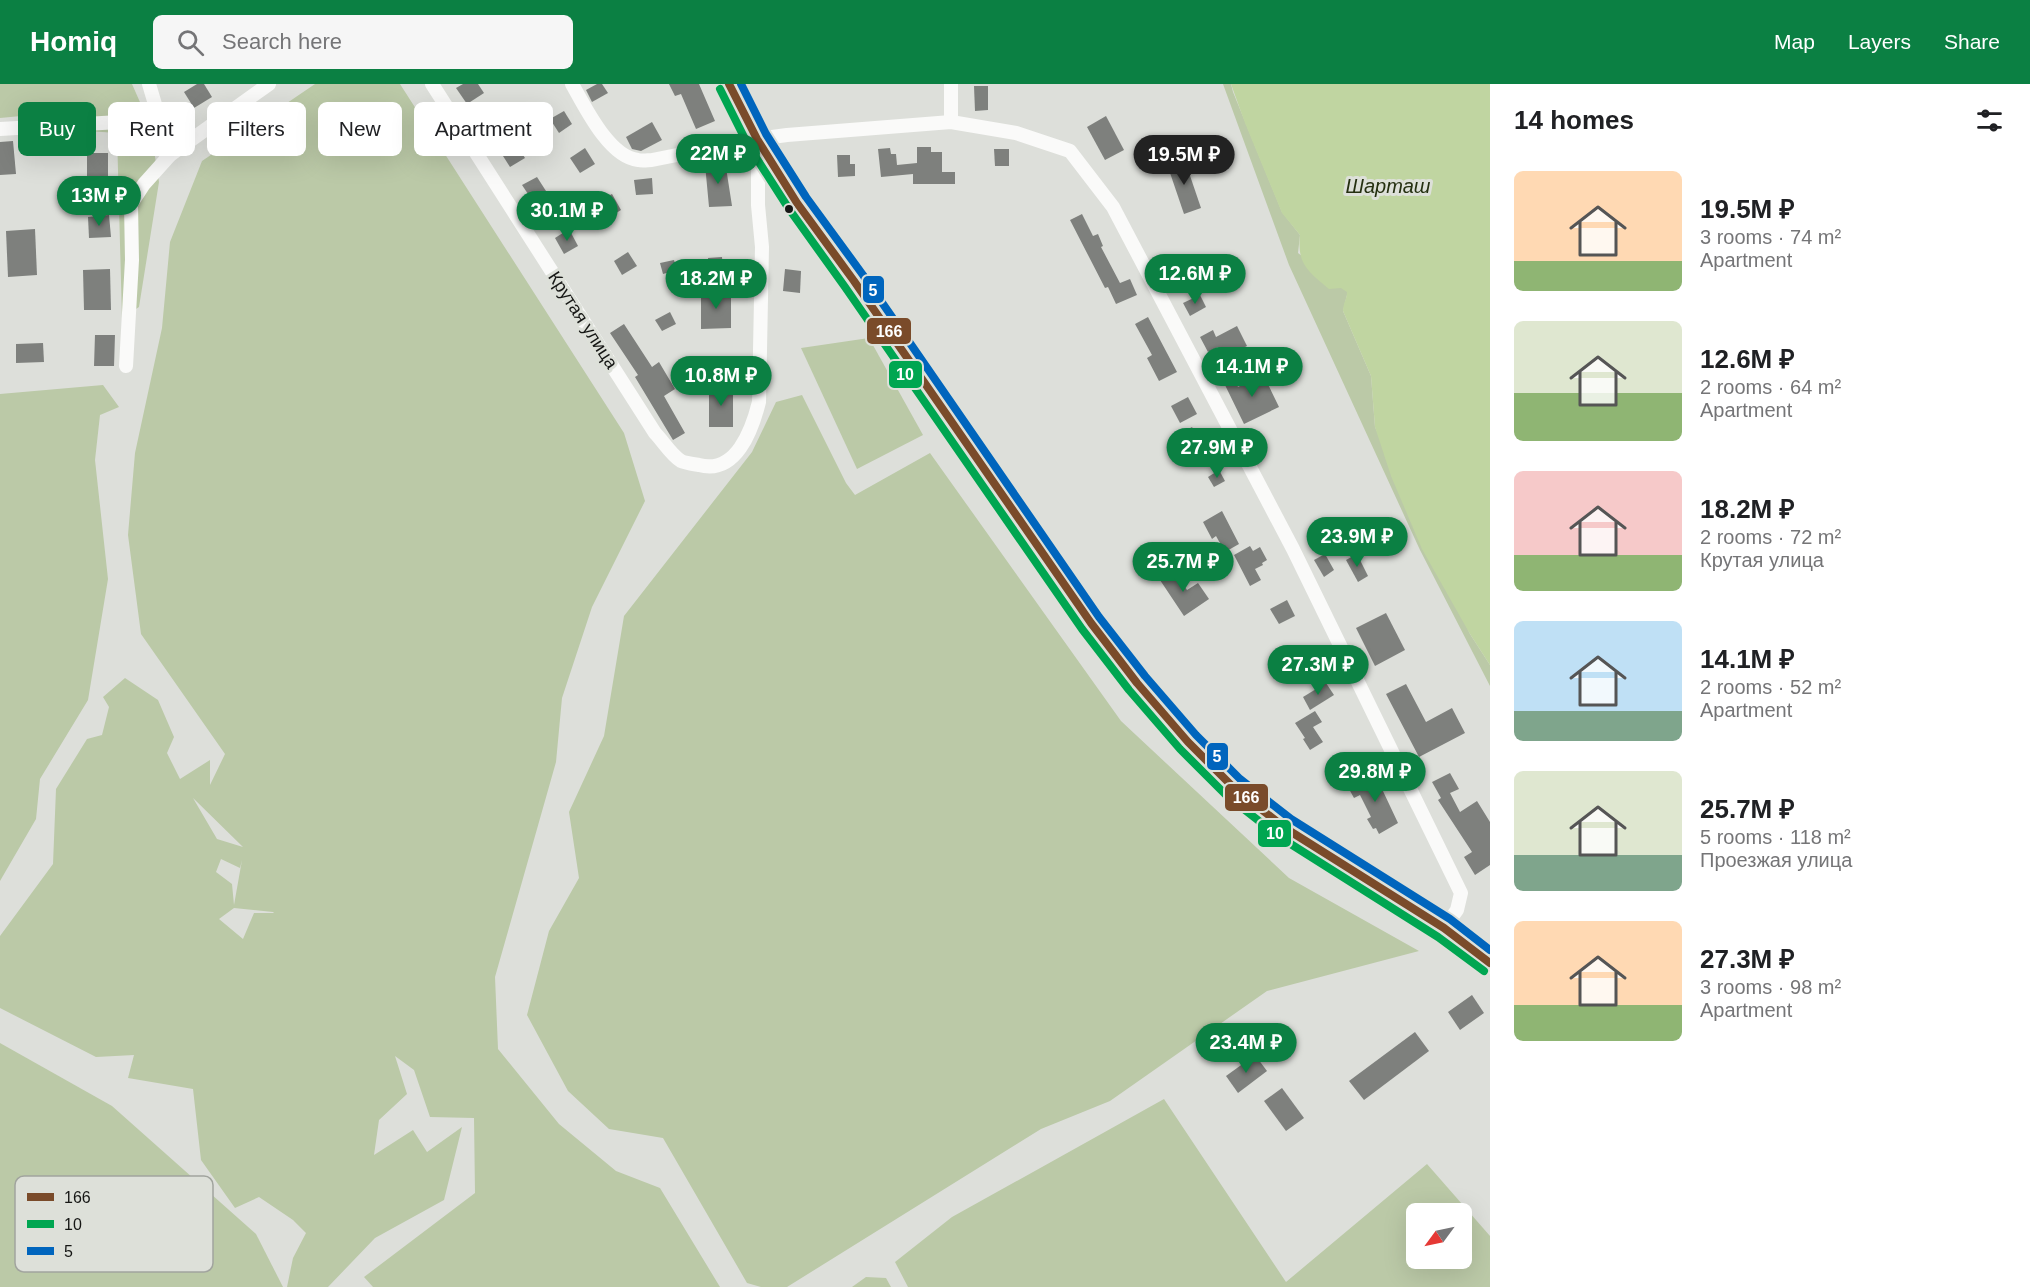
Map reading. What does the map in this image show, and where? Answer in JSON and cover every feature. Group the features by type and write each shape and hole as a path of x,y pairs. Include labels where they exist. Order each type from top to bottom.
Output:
{"main road":[{"path":"729,84 758,139 797,203 854,281 1091,623 1137,683 1233,787 1285,828 1444,928 1490,963"}],"street":[{"path":"149,84 154,102"},
{"path":"195,137 269,84"},
{"name":"Крутая улица","path":"432,84 655,433 681,461 708,468 726,462 740,450 754,425 759,402 762,247 758,205 758,139"},
{"path":"572,84 592,119 614,148 636,160 652,160 758,139 951,122 1016,133 1070,151 1113,207 1293,549 1461,893 1457,910 1444,928"},
{"path":"951,84 951,122"},
{"path":"0,129 108,123"},
{"path":"126,366 132,260 131,204 144,184 169,156"}],"shaded area":[{"path":"0,84 132,84 140,102 108,102 108,132 96,132 96,102 18,102 18,116 0,118"},
{"path":"315,84 400,84 414,106 414,156 446,156 624,433 645,501 592,607 562,698 556,762 495,977 498,1049 559,1124 616,1171 660,1188 720,1287 373,1287 364,1277 475,1193 474,1118 430,1117 414,1070 395,1056 407,1094 379,1120 374,1155 413,1130 427,1152 462,1127 444,1200 375,1238 328,1287 287,1287 293,1258 306,1233 293,1220 259,1197 235,1208 201,1160 193,1089 128,1078 134,1055 96,1057 0,1008 0,936 53,864 56,789 87,739 102,735 109,707 103,697 125,678 158,700 174,737 167,753 180,779 210,760 210,785 225,754 141,634 128,535 135,453 162,328 170,242 202,161 209,156 306,156 306,102 289,102","holes":["193,798 243,847 217,839","221,859 240,868 242,860 234,905 232,884 216,872","234,908 273,912 254,913 243,939 219,919"]},
{"path":"1223,84 1231,84 1282,212 1300,235 1298,253 1348,291 1343,311 1371,376 1375,427 1470,634 1490,665 1490,686 1420,550 1289,265"},
{"path":"118,156 155,156 159,182 139,307 122,318"},
{"path":"869,338 923,435 857,469 801,348"},
{"path":"103,385 119,407 100,415 95,460 108,579 88,700 40,779 36,819 0,881 0,394"},
{"path":"802,395 846,483 855,495 930,453 1121,721 1289,878 1419,951 1267,991 1110,1101 1041,1129 787,1287 761,1287 747,1283 663,1138 609,1129 568,1091 527,1015 549,931 579,878 569,812 604,736 624,616 752,452 776,402"},
{"path":"0,1043 112,1106 191,1176 15,1176 15,1272 213,1272 213,1196 256,1234 283,1287 0,1287"},
{"path":"1164,1099 1286,1282 1427,1164 1461,1203 1406,1203 1406,1269 1472,1269 1472,1215 1490,1236 1490,1287 908,1287 895,1262 952,1217"},
{"path":"866,1277 886,1278 891,1287 852,1287"}],"water":[{"name":"Шарташ","path":"1231,84 1490,84 1490,665 1422,549 1391,476 1375,427 1371,376 1343,311 1347,292 1341,288 1329,289 1302,261 1300,235 1282,213"}],"building":[{"path":"197,84 204,84 212,97 195,107 195,102 190,102 184,92"},
{"path":"463,84 478,84 484,93 470,102 466,102 456,88"},
{"path":"602,84 608,93 592,102 586,90"},
{"path":"669,84 699,84 715,121 696,129 681,94 675,96"},
{"path":"974,86 988,86 988,110 975,111"},
{"path":"564,111 572,124 559,133 553,124 553,117"},
{"path":"1106,116 1124,150 1105,160 1087,127"},
{"path":"652,122 662,140 641,151 632,149 626,137"},
{"path":"13,141 16,174 0,175 0,142"},
{"path":"917,147 931,147 931,152 942,152 942,172 955,172 955,184 913,184 913,174 881,177 878,149 890,148 891,154 896,154 897,165 917,163"},
{"path":"585,148 595,164 580,173 570,158"},
{"path":"994,149 1009,149 1009,166 995,166"},
{"path":"108,153 108,184 87,184 87,156"},
{"path":"837,155 850,155 850,164 855,164 855,176 838,177"},
{"path":"503,156 524,156 525,158 510,167"},
{"path":"1184,158 1201,208 1184,214 1167,164"},
{"path":"725,161 732,206 709,207 705,164"},
{"path":"537,177 546,191 532,200 522,185"},
{"path":"652,178 653,194 636,195 634,180"},
{"path":"612,194 621,210 605,220 595,203"},
{"path":"1082,214 1093,236 1098,234 1103,246 1101,247 1120,283 1130,279 1137,295 1116,304 1108,287 1105,288 1070,220"},
{"path":"109,215 111,237 89,238 88,217"},
{"path":"35,229 37,275 8,277 6,231"},
{"path":"569,229 578,246 564,254 555,238"},
{"path":"628,252 637,266 622,275 614,261"},
{"path":"722,257 723,268 709,270 708,258"},
{"path":"674,260 677,270 663,274 660,263"},
{"path":"110,269 111,310 84,310 83,270"},
{"path":"785,269 801,271 800,293 783,291"},
{"path":"731,292 731,328 701,329 701,293"},
{"path":"1200,295 1206,307 1190,316 1183,303"},
{"path":"670,312 676,324 662,331 655,320"},
{"path":"1148,317 1177,372 1159,381 1147,358 1152,355 1135,324"},
{"path":"624,324 652,367 659,362 675,389 664,396 685,433 673,440 635,377 638,375 610,333"},
{"path":"1237,326 1247,346 1223,358 1218,347 1208,352 1200,337 1213,330 1216,337"},
{"path":"95,335 115,335 114,366 94,366"},
{"path":"43,343 44,362 16,363 16,344"},
{"path":"1263,374 1279,407 1244,424 1225,385 1235,380 1238,387"},
{"path":"709,386 733,386 733,427 709,427"},
{"path":"1188,397 1197,414 1180,423 1171,406"},
{"path":"1192,427 1202,444 1186,454 1176,436"},
{"path":"1219,470 1225,481 1214,487 1208,477"},
{"path":"1222,511 1239,544 1225,552 1216,536 1212,539 1203,522"},
{"path":"1250,546 1253,551 1260,547 1267,560 1255,569 1261,580 1250,586 1234,555"},
{"path":"1325,554 1334,570 1324,577 1314,560"},
{"path":"1357,554 1368,576 1358,582 1346,560"},
{"path":"1171,568 1187,590 1198,583 1209,599 1184,616 1158,577"},
{"path":"1287,600 1295,616 1279,624 1270,609"},
{"path":"1386,613 1405,650 1375,666 1356,628"},
{"path":"1326,683 1334,695 1310,710 1303,697"},
{"path":"1406,684 1426,722 1452,708 1465,733 1419,757 1386,694"},
{"path":"1315,711 1322,722 1313,727 1323,742 1310,750 1295,723"},
{"path":"1374,772 1398,823 1379,834 1367,819 1371,817 1360,795 1354,798 1349,789"},
{"path":"1450,773 1459,789 1450,793 1460,812 1477,801 1490,822 1490,865 1475,875 1464,857 1472,852 1438,800 1441,798 1432,782"},
{"path":"1472,995 1484,1013 1460,1030 1448,1012"},
{"path":"1415,1032 1429,1051 1364,1100 1349,1081"},
{"path":"1255,1055 1267,1071 1238,1093 1226,1076"},
{"path":"1282,1088 1304,1118 1286,1131 1264,1101"}],"transit line":[{"name":"166","path":"729,84 757,139 797,203 854,281 1091,623 1137,683 1188,742 1233,787 1285,828 1444,928 1490,963"},
{"name":"5","path":"741,84 766,134 806,197 863,275 1099,617 1145,676 1196,735 1240,779 1291,819 1450,919 1490,950"},
{"name":"10","path":"720,89 748,145 789,209 1082,629 1129,690 1180,749 1226,795 1278,836 1438,937 1484,971"}]}
